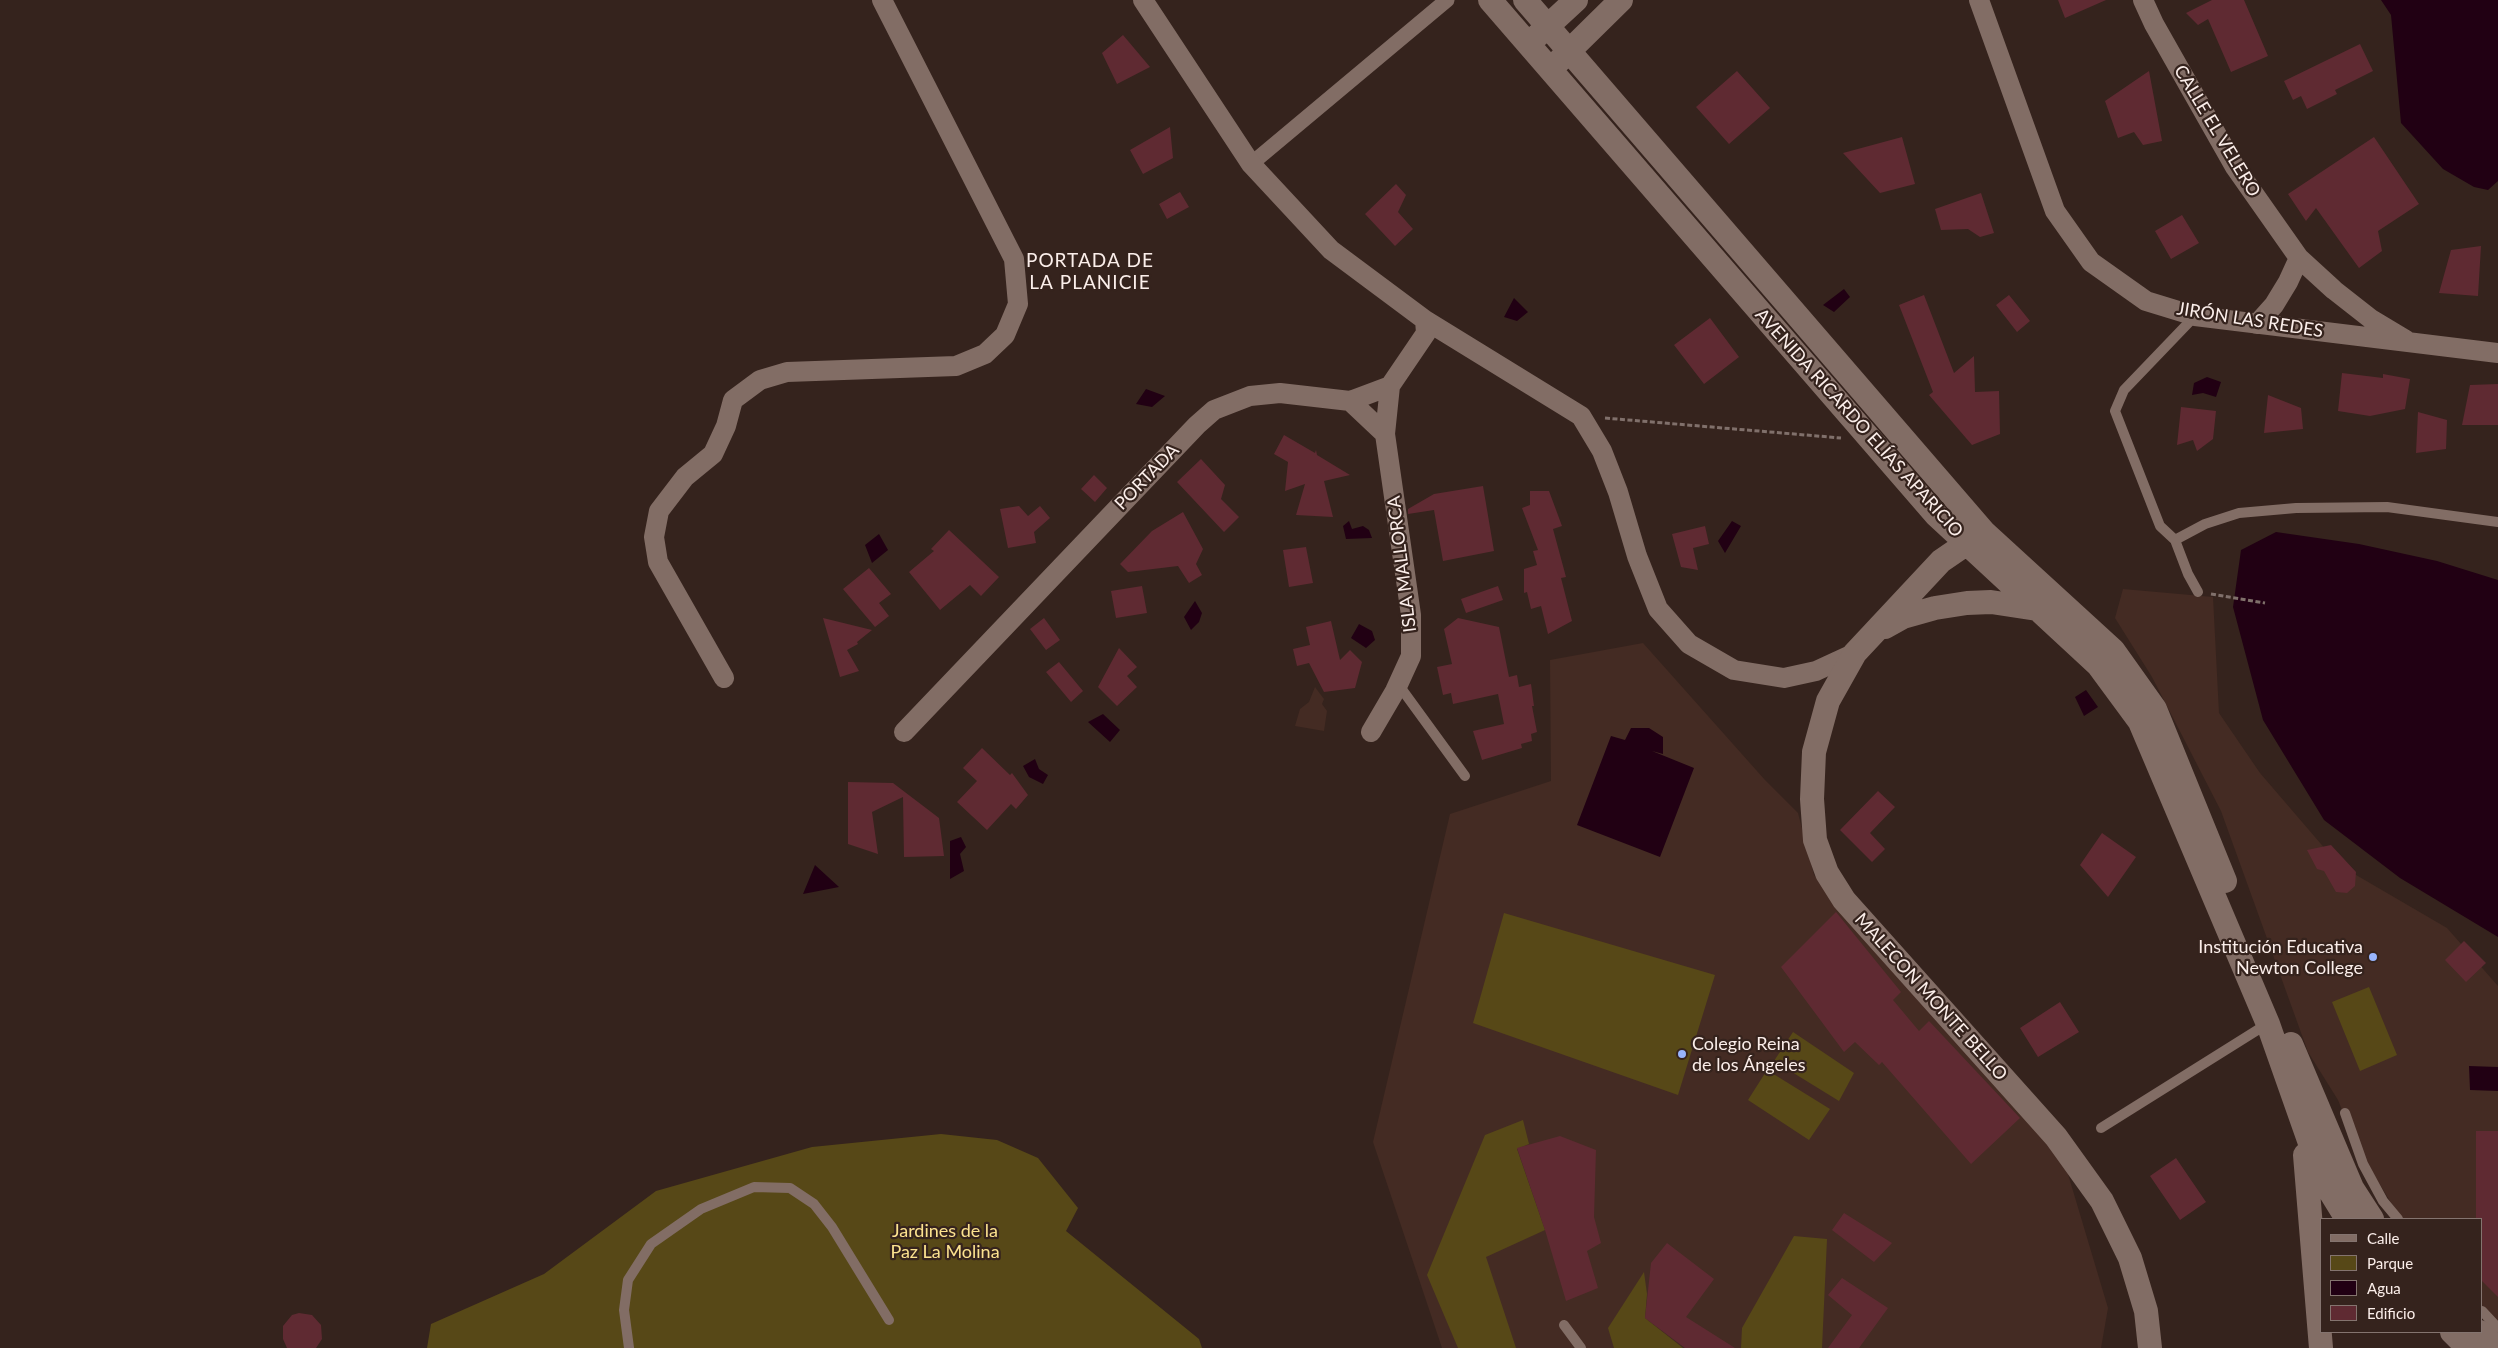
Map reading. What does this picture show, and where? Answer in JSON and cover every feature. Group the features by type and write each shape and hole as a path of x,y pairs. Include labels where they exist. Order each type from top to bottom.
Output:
{"street":[{"path":"724,678 658,562 654,537 659,511 685,477 713,454 726,426 734,400 760,380 786,372 956,366 985,354 1005,335 1018,304 1014,259 882,0"},
{"path":"1144,0 1251,164 1332,250 1425,320 1581,416 1602,450 1618,492 1637,556 1658,609 1688,644 1734,670 1784,678 1816,671 1855,653"},
{"path":"1251,164 1447,0"},
{"name":"AVENIDA RICARDO ELÍAS APARICIO","path":"1490,0 1936,515 1975,538 1997,558 2113,650 2155,709 2302,1071 2352,1188 2367,1212"},
{"name":"AVENIDA RICARDO ELÍAS APARICIO","path":"1525,0 1922,460 1975,538"},
{"path":"1529,44 1576,0"},
{"path":"1550,69 1621,0"},
{"name":"JIRÓN LAS REDES","path":"1978,0 2055,212 2091,262 2146,301 2195,316 2498,353"},
{"name":"CALLE EL VELERO","path":"2143,0 2154,24 2235,166 2299,258 2334,290 2371,319 2412,343"},
{"path":"2257,324 2279,297 2299,258"},
{"path":"1390,386 1426,333 1425,320"},
{"name":"PORTADA","path":"904,732 1197,425 1214,410 1250,396 1280,392 1350,401 1390,386"},
{"name":"ISLA MALLORCA","path":"1371,732 1398,684 1411,656 1411,615 1385,434 1390,386"},
{"path":"1350,401 1385,434"},
{"path":"1902,476 1922,460"},
{"path":"1936,515 1944,530 1946,546 1942,561"},
{"name":"MALECON MONTE BELLO","path":"1975,538 1942,561 1855,653 1828,701 1814,752 1812,799 1816,840 1827,873 1844,900 2056,1137 2102,1201 2130,1258 2146,1311 2150,1348"},
{"path":"1967,604 1984,585 1997,558"},
{"name":"AVENIDA RICARDO ELÍAS APARICIO","path":"1997,558 2038,609 2098,664 2140,722 2268,1024 2323,1180 2367,1212"},
{"name":"MALECON MONTE BELLO","path":"1874,632 1904,617 1935,608 1991,602 2038,609"},
{"path":"2302,1071 2302,1119 2318,1243 2320,1313"},
{"path":"2321,1333 2321,1348"},
{"path":"2453,1333 2468,1348"},
{"path":"2481,1333 2496,1348"}],"lane":[{"path":"2195,316 2124,390 2114,411 2160,526 2175,540 2188,574 2198,592"},
{"path":"2175,540 2205,524 2239,513 2296,508 2387,507 2498,522"},
{"path":"1398,684 1464,776"},
{"path":"2101,1128 2268,1024"},
{"path":"2345,1113 2363,1164 2367,1212 2394,1218"},
{"path":"629,1348 624,1310 628,1280 651,1244 701,1209 754,1187 790,1188 814,1204 832,1227 889,1320"},
{"path":"2483,1312 2498,1328"},
{"path":"1564,1325 1581,1348"}],"path":[{"path":"1581,416 1871,441"},
{"path":"2198,592 2265,603"}],"shaded area":[{"name":"Institución Educativa Newton College","path":"2123,589 2213,597 2219,713 2260,773 2339,865 2447,928 2498,986 2498,1330 2483,1314 2483,1218 2400,1218 2357,1147 2338,1100 2308,1052 2221,811 2152,677 2115,618"},
{"name":"Colegio Reina de los Ángeles","path":"1643,643 1765,780 1798,813 1814,875 2065,1164 2108,1308 2101,1348 1442,1348 1373,1142 1450,814 1551,781 1550,660"},
{"path":"1315,687 1324,699 1322,704 1327,711 1324,731 1295,726 1300,709 1309,702"}],"green space":[{"path":"1504,913 1715,975 1678,1095 1473,1023"},
{"path":"2369,987 2397,1055 2360,1071 2332,1002"},
{"path":"1793,1032 1854,1073 1839,1101 1774,1061"},
{"path":"1767,1070 1830,1109 1809,1140 1748,1100"},
{"path":"1523,1120 1529,1144 1517,1149 1545,1230 1486,1257 1516,1348 1458,1348 1427,1275 1485,1135"},
{"name":"Jardines de la Paz La Molina","path":"941,1134 997,1140 1038,1158 1078,1208 1066,1231 1199,1339 1202,1348 427,1348 431,1324 544,1274 656,1191 812,1147"},
{"path":"1794,1236 1827,1239 1822,1348 1741,1348 1742,1328"},
{"path":"1644,1272 1647,1294 1645,1318 1683,1348 1614,1348 1608,1328"}],"water":[{"path":"2381,0 2498,0 2498,181 2488,190 2474,187 2443,169 2401,123 2391,15"},
{"path":"1844,289 1850,297 1834,312 1823,305"},
{"path":"1514,298 1528,312 1517,321 1504,317"},
{"path":"2207,377 2221,382 2216,397 2203,393 2192,395 2194,383"},
{"path":"1146,389 1165,396 1152,407 1136,404"},
{"path":"1349,521 1352,529 1363,526 1369,530 1372,538 1346,539 1343,526"},
{"path":"1732,521 1741,526 1725,553 1718,541"},
{"path":"2276,532 2359,544 2437,561 2498,580 2498,937 2400,878 2324,820 2263,720 2233,607 2241,550"},
{"path":"879,534 888,550 872,563 865,545"},
{"path":"1195,601 1202,613 1199,622 1191,630 1184,617"},
{"path":"1359,624 1372,631 1375,640 1366,648 1351,638"},
{"path":"2086,690 2098,707 2084,716 2075,697"},
{"path":"1103,714 1120,730 1110,742 1088,722"},
{"path":"1631,728 1649,728 1663,737 1663,754 1652,751 1694,768 1660,857 1577,825 1611,736 1625,740"},
{"path":"1035,759 1039,769 1048,775 1043,784 1029,777 1023,766"},
{"path":"961,837 966,847 960,854 964,871 950,879 950,841"},
{"path":"815,865 839,887 803,894"},
{"path":"2469,1066 2498,1067 2498,1091 2470,1090"}],"building":[{"path":"2058,0 2106,0 2065,18"},
{"path":"2212,0 2244,0 2268,56 2231,72 2208,19 2198,25 2186,13"},
{"path":"1123,35 1150,67 1117,84 1102,53"},
{"path":"2360,44 2373,71 2335,90 2337,94 2307,109 2301,96 2293,100 2284,81"},
{"path":"1737,71 1770,108 1729,144 1696,107"},
{"path":"2149,71 2162,141 2143,145 2134,132 2118,138 2105,101"},
{"path":"1170,127 1173,158 1143,174 1130,150"},
{"path":"1902,137 1915,184 1880,193 1843,153"},
{"path":"2374,137 2419,204 2378,231 2382,251 2359,268 2316,208 2306,221 2288,194"},
{"path":"1396,184 1406,195 1398,212 1413,229 1395,246 1365,214"},
{"path":"1180,192 1189,207 1167,219 1159,204"},
{"path":"1981,193 1994,233 1980,237 1968,229 1941,230 1935,209"},
{"path":"2182,215 2199,243 2171,259 2155,231"},
{"path":"2481,246 2478,296 2439,293 2451,250"},
{"path":"1924,295 1954,373 1974,356 1975,392 1999,391 2000,434 1972,445 1929,395 1933,392 1899,305"},
{"path":"2009,295 2030,321 2017,332 1996,305"},
{"path":"1710,318 1739,357 1704,384 1674,345"},
{"path":"2342,373 2383,378 2383,374 2410,379 2405,409 2370,416 2338,411"},
{"path":"2498,384 2498,425 2462,425 2470,385"},
{"path":"2268,395 2301,408 2303,429 2264,433"},
{"path":"2181,407 2216,411 2213,439 2197,451 2193,440 2177,445"},
{"path":"2418,412 2447,420 2446,449 2416,453"},
{"path":"1284,435 1315,453 1316,450 1317,455 1350,475 1324,481 1333,517 1296,515 1305,484 1285,491 1288,462 1274,454"},
{"path":"1201,459 1225,485 1221,499 1239,517 1224,532 1177,482"},
{"path":"1094,475 1107,488 1095,502 1081,489"},
{"path":"1483,486 1494,551 1443,561 1434,510 1408,514 1408,509 1434,494"},
{"path":"1530,491 1549,491 1562,526 1553,529 1566,577 1561,578 1572,621 1548,634 1541,606 1531,609 1527,592 1524,593 1524,569 1537,565 1533,551 1538,550 1522,508 1530,505"},
{"path":"1019,506 1028,516 1040,506 1050,518 1034,532 1036,543 1008,548 1000,509"},
{"path":"1183,512 1203,549 1196,564 1202,575 1189,583 1178,566 1128,572 1120,564 1152,531"},
{"path":"1705,526 1709,544 1693,548 1698,570 1681,567 1672,534"},
{"path":"949,530 999,577 981,596 970,585 940,610 909,572 934,551 931,549"},
{"path":"1306,547 1313,583 1289,587 1283,550"},
{"path":"869,568 891,594 879,603 889,616 875,627 843,589"},
{"path":"1142,586 1147,613 1116,618 1111,591"},
{"path":"1498,586 1503,600 1466,613 1461,599"},
{"path":"823,618 872,630 857,642 858,644 847,650 859,671 840,677"},
{"path":"1044,618 1060,640 1046,650 1030,629"},
{"path":"1458,618 1499,627 1509,677 1517,675 1519,687 1531,684 1534,706 1532,706 1537,732 1531,734 1532,741 1521,744 1522,748 1482,760 1473,731 1504,724 1498,694 1453,704 1451,693 1443,695 1437,667 1452,664 1444,629"},
{"path":"1331,621 1340,660 1350,650 1362,662 1355,688 1324,692 1309,663 1297,666 1293,649 1310,645 1306,627"},
{"path":"1119,648 1137,667 1127,676 1137,687 1117,706 1098,687"},
{"path":"1059,662 1083,691 1071,702 1046,672"},
{"path":"982,748 1010,775 1012,773 1028,795 1016,809 1011,804 987,830 957,802 977,781 963,768"},
{"path":"848,782 893,783 939,818 944,856 904,857 903,797 872,812 878,854 848,844"},
{"path":"1878,791 1895,807 1870,833 1885,849 1872,862 1840,830"},
{"path":"2102,833 2136,857 2108,897 2080,865"},
{"path":"2331,845 2356,872 2355,886 2347,893 2336,892 2324,871 2317,869 2307,850"},
{"path":"1836,912 1901,992 1893,1000 1919,1031 1929,1021 2020,1118 1971,1164 1882,1062 1879,1065 1855,1042 1844,1052 1781,967"},
{"path":"2464,941 2486,963 2466,982 2445,960"},
{"path":"2060,1002 2079,1032 2038,1057 2020,1028"},
{"path":"2476,1131 2498,1131 2498,1297 2483,1282 2483,1218 2476,1218"},
{"path":"1560,1136 1596,1150 1594,1217 1601,1243 1587,1251 1598,1288 1566,1301 1545,1230 1517,1148"},
{"path":"2176,1158 2206,1202 2180,1220 2150,1176"},
{"path":"1844,1213 1892,1243 1874,1262 1832,1230"},
{"path":"1667,1243 1714,1279 1686,1317 1735,1348 1685,1348 1645,1318 1651,1263"},
{"path":"1842,1278 1888,1308 1859,1348 1828,1348 1852,1315 1828,1295"},
{"path":"299,1313 312,1315 321,1325 322,1339 316,1348 287,1348 283,1339 283,1326 292,1315"}],"place":[{"name":"Institución Educativa Newton College","path":"2373,957"},
{"name":"Colegio Reina de los Ángeles","path":"1682,1054"}],"district":[{"name":"PORTADA DE LA PLANICIE","path":"1090,272"}]}
